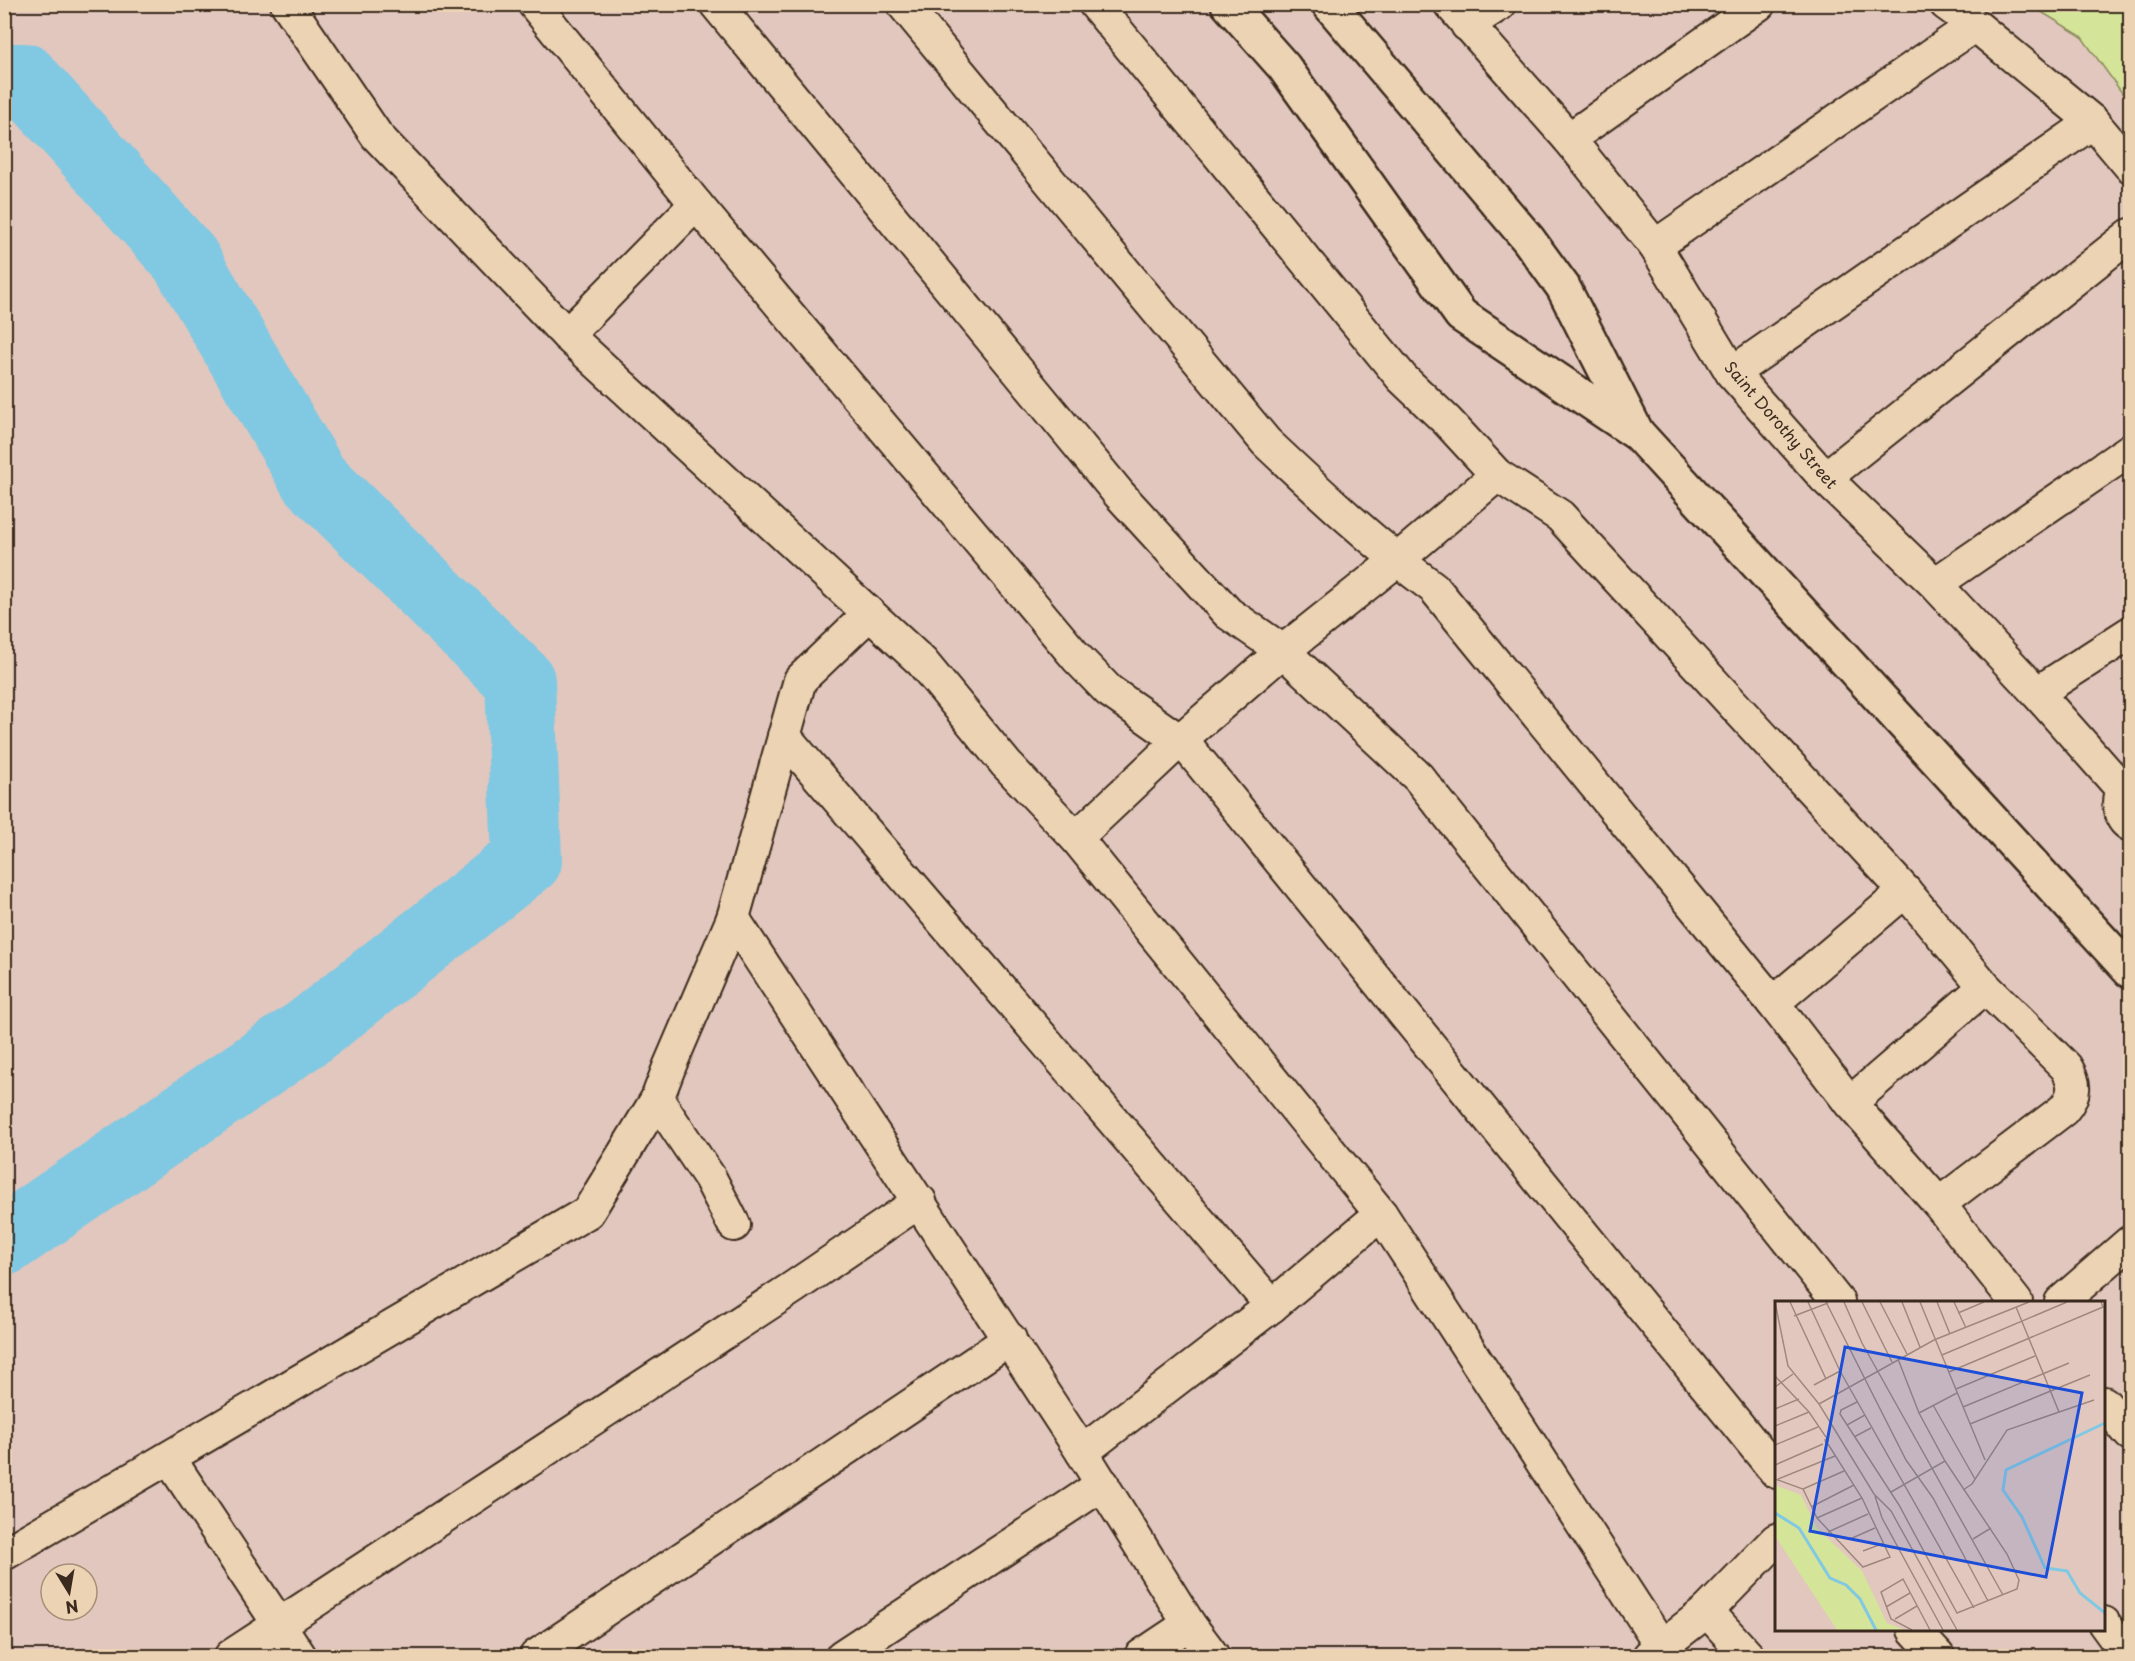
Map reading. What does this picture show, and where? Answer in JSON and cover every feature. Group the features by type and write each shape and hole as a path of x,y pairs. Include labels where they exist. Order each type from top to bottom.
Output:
{"street":[{"path":"287,4 377,136 567,335 922,662 1006,764 1076,838 1381,1214 1656,1652 1707,1611 1775,1541"},
{"path":"534,4 696,204 1077,658 1109,691 1186,745 1775,1471"},
{"path":"716,4 1119,494 1228,613 1283,651 1418,777 1837,1301"},
{"path":"903,4 1266,442 1313,488 1396,561 1434,588 1773,1003 1850,1103 1939,1204 2015,1301"},
{"path":"1095,4 1402,378 1447,421 1497,475 1560,516 1905,891 1986,987 2066,1067 2075,1088 2071,1100 2063,1110 1939,1204"},
{"path":"1228,4 1284,67 1461,315 1638,435 2130,971"},
{"path":"1329,4 1528,239 1549,268 1563,288 1638,435"},
{"path":"1459,15 1500,4"},
{"path":"1569,138 1759,4"},
{"path":"1946,4 2093,122 2130,166"},
{"name":"Saint Dorothy Street","path":"1459,15 1569,138 1655,246 1732,373 1825,478 1935,585 2126,786"},
{"path":"1655,246 1975,25"},
{"path":"1732,373 2093,122"},
{"path":"567,335 696,204"},
{"path":"1825,478 2130,235"},
{"path":"1935,585 2130,450"},
{"path":"1076,838 1179,741 1283,651 1396,561 1497,475"},
{"path":"4,1554 588,1212 657,1099 733,918 800,681 868,614"},
{"path":"2037,693 2130,633"},
{"path":"784,736 1272,1305"},
{"path":"2126,786 2119,807 2126,822 2130,825"},
{"path":"1773,1003 1905,891"},
{"path":"733,918 1010,1339 1189,1624 1213,1656"},
{"path":"1850,1103 1986,987"},
{"path":"657,1099 710,1178 734,1225"},
{"path":"231,1656 794,1287 920,1201"},
{"path":"1082,1452 1272,1305 1381,1214"},
{"path":"2062,1301 2130,1242"},
{"path":"536,1656 1010,1339"},
{"path":"2105,1405 2130,1434"},
{"path":"169,1458 300,1656"},
{"path":"842,1656 1103,1484"},
{"path":"1707,1611 1748,1656"},
{"path":"1141,1656 1189,1624"},
{"path":"2105,1626 2128,1656"},
{"path":"1916,1631 1938,1656"}],"green space":[{"path":"2030,5 2130,5 2130,104 2081,36"}],"waterway":[{"path":"4,78 24,78 185,259 314,479 520,681 527,860 310,1031 4,1241"}]}
